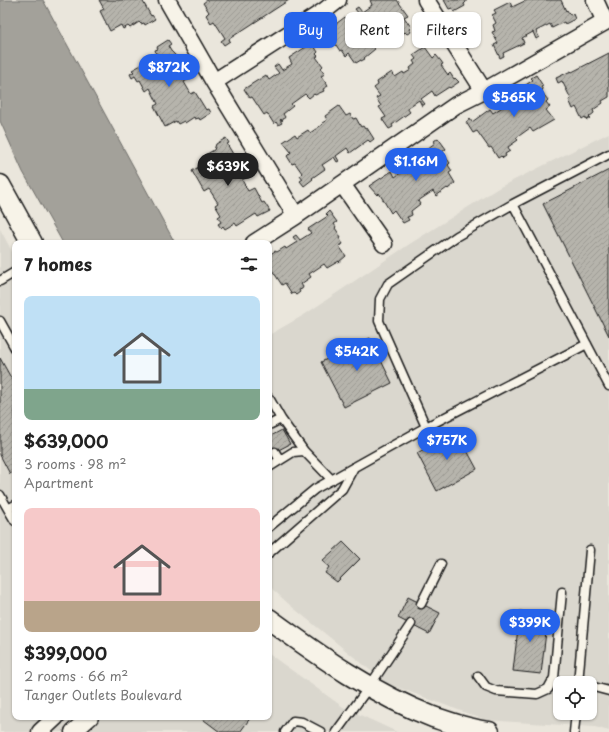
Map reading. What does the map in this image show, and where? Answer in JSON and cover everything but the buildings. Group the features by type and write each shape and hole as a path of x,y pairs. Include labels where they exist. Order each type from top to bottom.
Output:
{"street":[{"path":"167,0 214,82 296,216"},
{"path":"214,82 324,12 338,0"},
{"path":"426,0 484,91"},
{"path":"259,240 296,216 456,105 484,91 605,22 595,0"},
{"path":"342,184 384,244"},
{"path":"0,185 30,240"},
{"path":"272,621 369,688 445,724 489,732"},
{"path":"40,732 53,720"},
{"path":"73,732 87,720"}],"lane":[{"path":"426,427 379,321 380,299 388,284 457,236 513,204 609,154"},
{"path":"513,204 609,386"},
{"path":"0,281 12,274"},
{"path":"0,321 12,343"},
{"path":"272,525 315,489 426,427 587,344"},
{"path":"272,403 281,419 304,451 332,480"},
{"path":"272,424 281,419"},
{"path":"272,465 293,452 304,451"},
{"path":"275,452 280,460"},
{"path":"272,550 342,488 353,469"},
{"path":"0,496 11,507"},
{"path":"579,676 590,550"},
{"path":"421,604 441,564"},
{"path":"478,676 486,687 496,691 537,694 548,689 554,678 562,592"},
{"path":"336,732 399,645 411,624"},
{"path":"597,688 609,691"},
{"path":"574,732 575,720"},
{"path":"285,732 293,721 302,722 321,732"}],"shaded area":[{"path":"0,0 43,0 173,240 61,240 23,172 0,121"},
{"path":"609,133 609,731 595,727 485,720 386,683 291,606 272,589 272,333 304,315 408,245 500,187"},
{"path":"0,229 12,251 12,720 272,720 272,656 343,707 397,732 0,732"}]}
